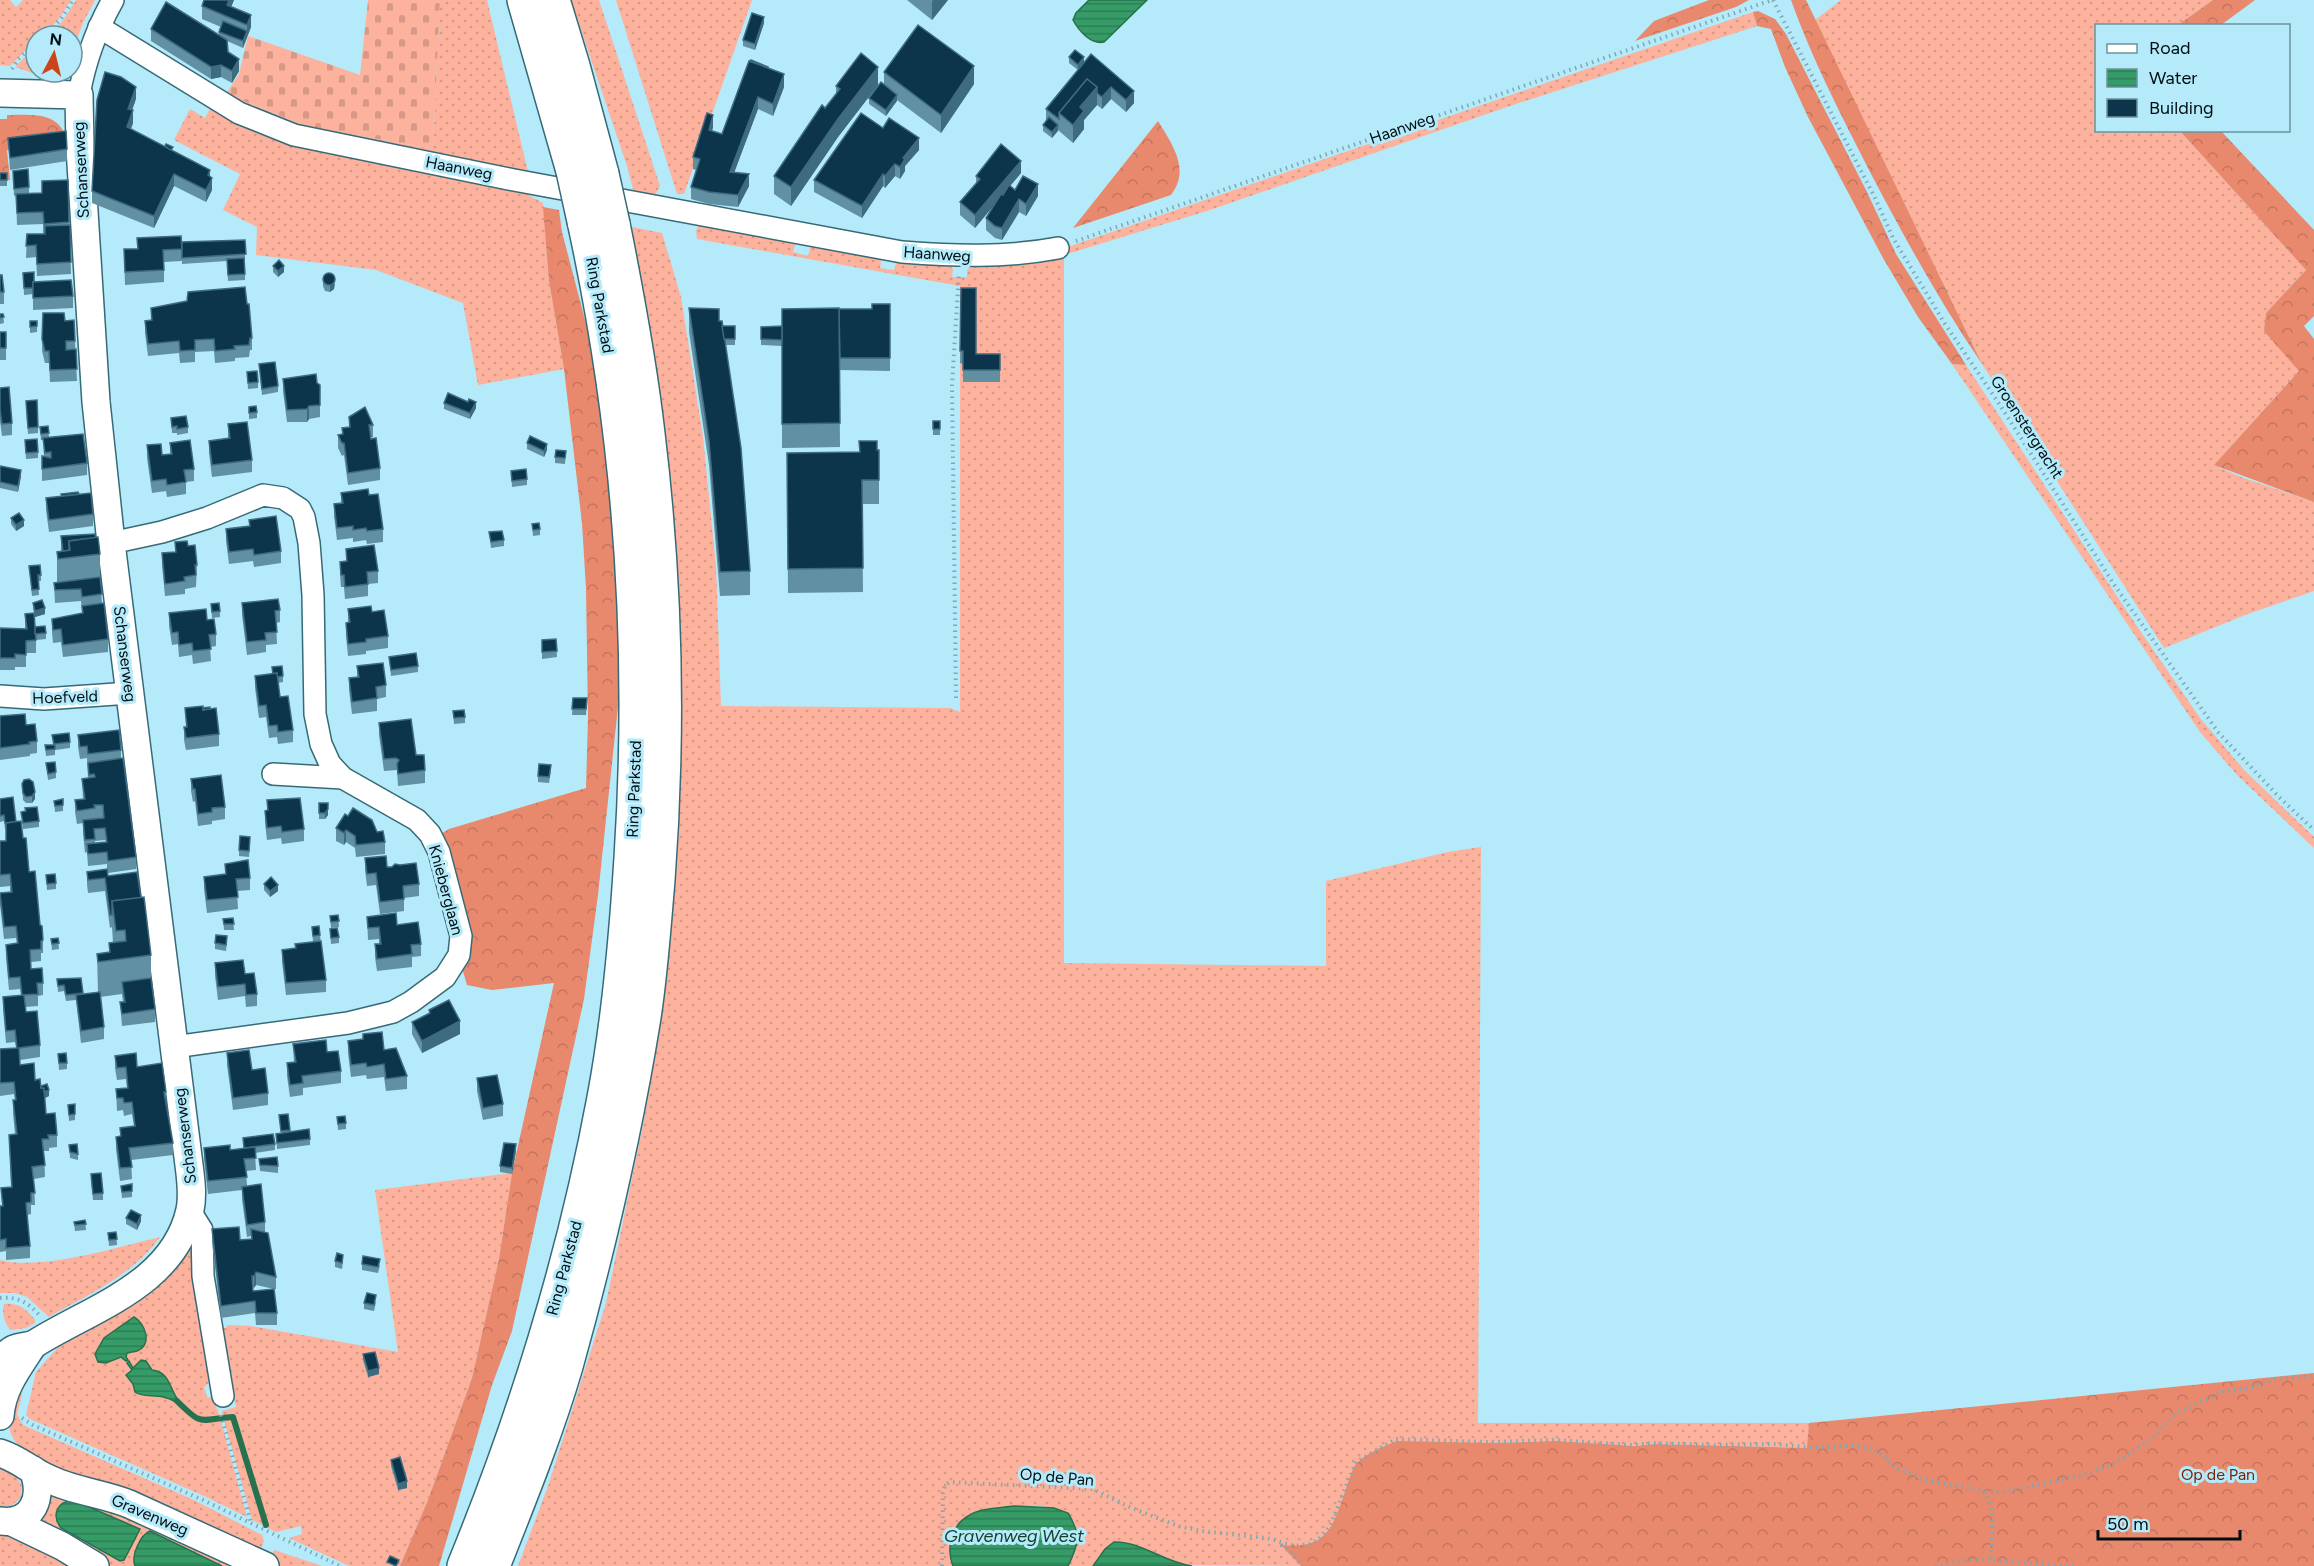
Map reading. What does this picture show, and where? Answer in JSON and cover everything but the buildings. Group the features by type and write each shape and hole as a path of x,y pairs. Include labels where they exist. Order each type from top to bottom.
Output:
{"highway":[{"name":"Ring Parkstad","path":"524,0 587,173"},
{"name":"Ring Parkstad","path":"493,1566 565,1368 602,1226 623,1128 644,1015 654,933 664,767 665,683 662,591 648,434 639,368 587,173 573,66 553,0"},
{"name":"Ring Parkstad","path":"464,1566 509,1454 537,1371 577,1221 605,1094 628,907 636,790 637,682 633,573 620,424 596,274 599,223"}],"street":[{"path":"6,81 79,95 89,51 113,0"},
{"name":"Haanweg","path":"99,27 239,113 294,135 902,252 960,257 1028,253 1058,248"},
{"name":"Schanserweg","path":"0,1361 13,1350 43,1338 111,1301 153,1273 177,1245 190,1211 192,1198 111,543 89,313 78,117 79,95"},
{"name":"Knieberglaan","path":"111,543 162,532 207,518 263,495 283,498 300,509 304,517 309,543 313,595 317,732 330,764 343,778 424,826 435,842 461,936 459,955 445,977 411,1002 383,1016 174,1047"},
{"name":"Hoefveld","path":"0,696 44,699 130,693"},
{"name":"Knieberglaan","path":"273,774 343,778"},
{"name":"Schanserweg","path":"190,1211 201,1230 203,1276 222,1405"},
{"name":"Schanserweg","path":"4,1454 7,1414 2,1402 8,1384 43,1338"},
{"name":"Gravenweg","path":"4,1454 26,1464 45,1477 68,1486 114,1497 265,1566"},
{"path":"6,1522 27,1515 35,1503 38,1485 33,1470"},
{"path":"6,1522 62,1545 95,1566"}],"path":[{"path":"57,24 73,0"},
{"name":"Haanweg","path":"1058,248 1773,0"},
{"name":"Groenstergracht","path":"1773,0 1871,190 1893,238 1945,324 2000,405 2115,586 2218,732 2278,797 2314,830"},
{"path":"6,81 18,59 24,54"},
{"path":"956,698 952,386 960,257"},
{"path":"0,1298 7,1297 30,1304 43,1338"},
{"name":"Op de Pan","path":"942,1566 943,1493 945,1485 954,1482 1093,1489 1127,1506 1178,1526 1202,1532 1266,1538 1295,1546 1309,1544 1324,1534 1330,1526 1356,1462 1395,1439 1488,1442 1555,1440 1632,1445 1653,1443 1773,1444 1819,1448 1851,1445 1872,1449 1884,1456 1894,1467 1925,1480 1983,1491 2006,1492 2090,1473 2118,1461 2151,1439 2178,1412 2223,1392 2248,1388 2276,1379 2314,1376"},
{"path":"222,1405 224,1423 251,1524"},
{"path":"7,1414 22,1418 33,1425 202,1500 340,1566"},
{"path":"1983,1491 1989,1500 1992,1516 1990,1560"},
{"path":"1278,1543 1288,1549 1302,1566"},
{"path":"1935,1566 1973,1559 2073,1566"}],"green space":[{"path":"0,0 10,0 16,7 23,0 71,0 54,24 24,24 24,52 10,66 0,65"},
{"path":"76,0 95,0 83,24 60,24"},
{"path":"368,0 440,0 433,149 306,126 226,94 239,74 248,36 360,75"},
{"path":"440,0 487,0 529,176 269,119 226,94 306,126 433,149"},
{"path":"571,0 599,0 660,186 654,197 637,194 633,189"},
{"path":"616,0 752,0 684,194 677,194"},
{"path":"1709,0 1749,0 1736,7 1635,41 1654,21"},
{"path":"1791,0 1806,0 1982,364 1923,269 1869,170 1818,65"},
{"path":"1841,0 2213,0 2179,24 2095,24 2095,132 2181,132 2306,270 2266,313 2299,371 2214,465 2241,477 2314,502 2314,591 2245,615 2164,648 1982,364 1815,20"},
{"path":"2213,0 2255,0 2222,24 2179,24"},
{"path":"1758,11 1775,19 1786,34 1896,254 1966,365 1952,364 1918,317 1883,258 1808,117 1785,67 1771,29 1757,26 1753,12"},
{"path":"1753,12 1757,26 1507,107 1210,210 1064,255 1064,963 1326,966 1326,881 1448,852 1481,847 1478,1423 1809,1423 1808,1448 1617,1445 1555,1441 1382,1447 1364,1458 1353,1472 1333,1522 1323,1535 1307,1544 1282,1546 1301,1566 1184,1565 1173,1563 1134,1545 1105,1549 1093,1566 1068,1566 1075,1547 1077,1532 1073,1521 1065,1513 1054,1508 1024,1506 986,1510 975,1513 962,1521 952,1539 953,1566 518,1566 548,1486 606,1303 657,1046 669,941 666,446 632,227 662,233 681,297 703,437 716,566 721,706 950,708 960,712 960,286 697,239 698,226 703,225 768,240 770,234 791,238 795,245 793,252 808,256 810,248 816,243 876,254 881,261 880,268 894,270 896,263 903,258 946,261 953,269 952,277 967,277 967,270 975,263 1065,248"},
{"path":"24,58 24,70 15,67"},
{"path":"212,105 514,187 543,203 549,281 564,369 478,385 463,303 376,270 256,255 257,227 223,210 240,174 174,140 190,109 205,118"},
{"path":"7,115 33,115 49,118 56,122 65,136 22,149 7,150 10,180 0,181 0,119 7,119"},
{"path":"1158,121 1174,148 1179,167 1177,186 1171,195 1073,228"},
{"path":"2181,132 2222,132 2314,230 2314,316 2304,326 2314,339 2314,502 2214,465 2299,371 2264,331 2266,313 2306,270"},
{"path":"543,207 559,210 562,232 590,339 607,450 619,579 622,669 598,895 584,999 512,1331 492,1385 439,1566 400,1566 428,1500 472,1378 499,1259 512,1173 554,983 492,990 467,985 439,835 449,829 586,788 588,718 586,588 582,523 564,369 549,281"},
{"path":"1952,364 1966,365 2128,613 2200,718 2245,771 2314,837 2314,848 2237,775 2200,732"},
{"path":"512,1173 499,1259 472,1378 428,1500 400,1566 349,1566 289,1538 302,1534 301,1526 276,1532 252,1520 222,1413 222,1411 236,1407 220,1328 226,1328 227,1325 251,1326 398,1352 375,1190"},
{"path":"160,1237 124,1273 49,1317 27,1297 15,1293 0,1293 0,1260 17,1263 58,1260 102,1252"},
{"path":"194,1237 193,1274 209,1383 204,1387 207,1397 213,1398 219,1414 247,1517 30,1419 26,1415 36,1372 61,1344 160,1283 180,1262"},
{"path":"4,1304 22,1307 32,1316 35,1323 26,1328 11,1330 4,1318"},
{"name":"Op de Pan","path":"2314,1373 2314,1566 1301,1566 1281,1545 1310,1543 1327,1532 1338,1512 1356,1464 1370,1453 1397,1441 1488,1443 1556,1441 1635,1446 1654,1444 1807,1448 1809,1423"},
{"path":"20,1386 22,1395 17,1414 23,1425 194,1500 262,1535 264,1541 259,1553 126,1502 52,1468 26,1452 13,1438 9,1424 10,1412"},
{"path":"0,1469 16,1476 22,1486 20,1499 11,1506 0,1506"},
{"path":"47,1485 248,1566 109,1566 32,1523"},
{"path":"0,1531 82,1566 0,1566"},
{"path":"274,1550 322,1566 277,1566 270,1558"}],"water":[{"path":"1089,0 1147,0 1104,42 1099,42 1086,36 1073,20 1076,13"},
{"path":"134,1317 146,1334 142,1348 127,1353 128,1360 126,1361 121,1357 106,1363 98,1362 95,1354 104,1338"},
{"path":"141,1360 146,1361 152,1370 166,1377 178,1400 176,1402 164,1397 135,1392 133,1384 126,1375 132,1370 127,1363 129,1361 133,1368"},
{"path":"73,1500 140,1529 124,1560 120,1561 61,1528 56,1518 57,1510 63,1503"},
{"name":"Gravenweg West","path":"1014,1506 1054,1508 1068,1513 1075,1527 1077,1539 1068,1566 953,1566 950,1545 954,1531 962,1520 978,1511"},
{"path":"150,1531 222,1566 135,1566 134,1557 137,1546"},
{"name":"Gravenweg West","path":"1114,1542 1134,1545 1172,1561 1192,1566 1093,1566 1105,1549"}],"waterway":[{"path":"177,1401 192,1415 202,1420 233,1417 266,1525"}]}
